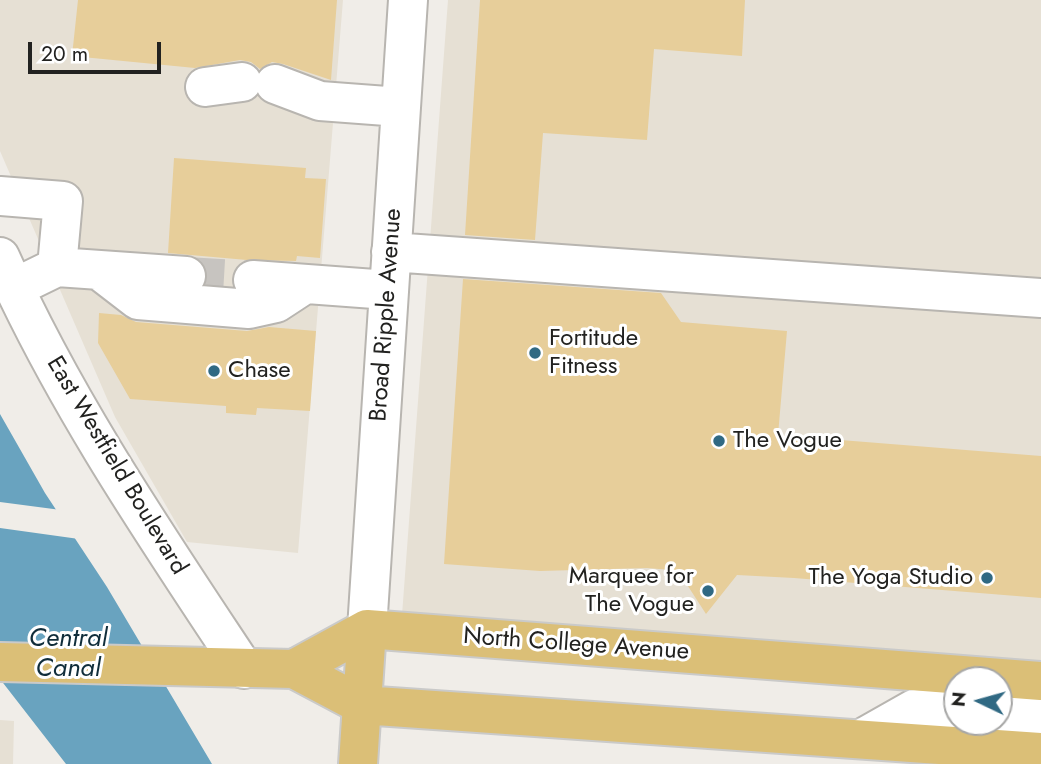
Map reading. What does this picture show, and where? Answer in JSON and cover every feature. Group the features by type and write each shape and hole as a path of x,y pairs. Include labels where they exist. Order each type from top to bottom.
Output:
{"main road":[{"path":"294,669 367,629"},
{"path":"358,764 367,629"},
{"name":"North College Avenue","path":"367,629 1041,681"},
{"path":"0,662 294,669 362,705 1041,752"}],"street":[{"name":"Broad Ripple Avenue","path":"367,629 408,0"},
{"path":"241,84 320,101 401,107"},
{"path":"0,197 63,201 57,267"},
{"path":"391,252 1041,298"},
{"path":"7,272 57,267 187,276"},
{"path":"99,270 138,300 249,309 276,303 306,284"},
{"name":"East Westfield Boulevard","path":"7,272 45,351 114,468 244,669"},
{"path":"253,280 388,290"},
{"path":"867,668 914,709"},
{"path":"861,739 914,709 943,710"},
{"path":"1013,714 1041,717"}],"shaded area":[{"path":"0,0 343,0 298,553 187,542 115,417 0,151"},
{"path":"448,0 1041,0 1041,662 402,615"},
{"path":"0,720 14,721 13,764 0,764"}],"water":[{"name":"Central Canal","path":"0,414 45,493 107,587 212,764 66,764 0,679"}],"pier":[{"path":"0,502 61,510 79,539 0,528"}],"building":[{"path":"78,0 337,0 331,80 272,62 260,69 251,62 240,60 195,68 72,56"},
{"path":"480,0 745,0 742,56 654,49 647,140 543,133 535,240 465,235"},
{"path":"174,158 306,168 305,178 326,179 320,258 297,256 296,261 247,260 168,253"},
{"path":"463,279 661,293 681,322 787,331 778,435 1041,456 1041,598 737,575 706,614 684,580 671,570 647,568 540,571 444,564"},
{"name":"Chase","path":"99,313 121,315 136,322 247,331 269,327 316,331 310,411 257,408 256,415 226,413 226,406 130,399 98,343"}],"tunnel":[{"path":"186,276 253,280"}],"place":[{"name":"Fortitude Fitness","path":"535,353"},
{"name":"Chase","path":"214,371"},
{"name":"The Vogue","path":"719,441"},
{"name":"The Yoga Studio","path":"987,578"},
{"name":"Marquee for The Vogue","path":"708,591"}]}
